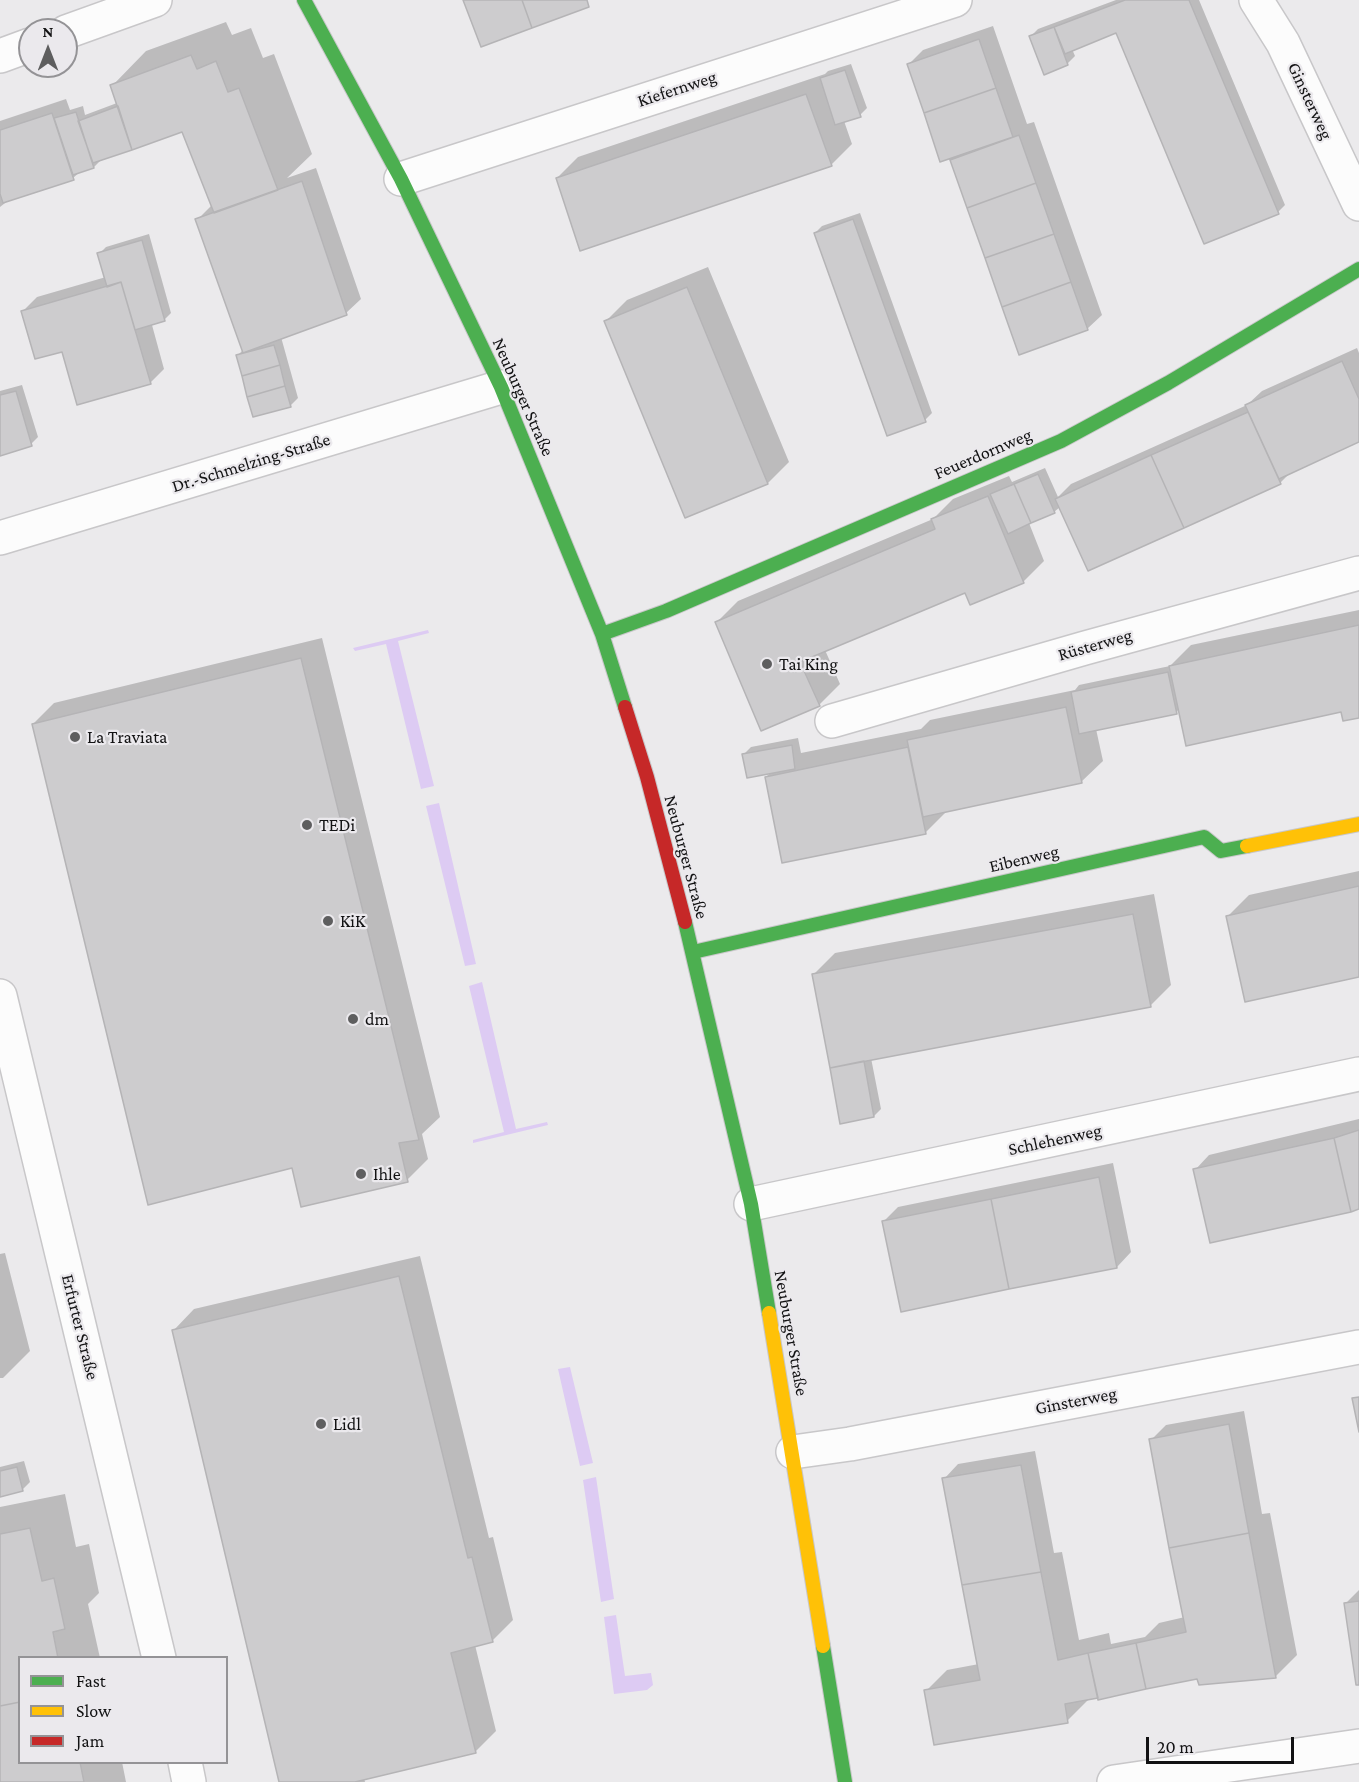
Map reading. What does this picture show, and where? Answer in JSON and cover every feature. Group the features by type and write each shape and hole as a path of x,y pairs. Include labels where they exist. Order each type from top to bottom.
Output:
{"street":[{"path":"78,28 155,0"},
{"name":"Neuburger Straße","path":"304,0 400,179 501,387 602,634 646,777 693,952 751,1204 845,1782"},
{"name":"Kiefernweg","path":"400,179 955,0"},
{"name":"Ginsterweg","path":"1256,0 1283,43 1359,204"},
{"path":"0,56 18,49"},
{"name":"Feuerdornweg","path":"602,634 666,611 1061,441 1168,383 1359,269"},
{"name":"Dr.-Schmelzing-Straße","path":"0,538 501,387"},
{"name":"Rüsterweg","path":"832,721 1085,648 1359,573"},
{"name":"Eibenweg","path":"693,952 1204,837 1221,851 1359,824"},
{"name":"Erfurter Straße","path":"0,996 159,1656"},
{"name":"Schlehenweg","path":"751,1204 1359,1074"},
{"name":"Ginsterweg","path":"793,1452 850,1444 1359,1347"},
{"path":"1114,1782 1359,1746"},
{"path":"184,1764 189,1782"}],"shaded area":[{"path":"428,630 429,633 398,641 434,786 421,789 386,644 355,651 353,648"},
{"path":"439,803 476,964 465,966 426,806"},
{"path":"482,982 516,1129 547,1122 548,1125 473,1143 473,1140 504,1132 469,986"},
{"path":"570,1367 593,1463 580,1466 558,1369"},
{"path":"596,1477 614,1599 601,1602 583,1480"},
{"path":"616,1615 625,1676 651,1673 653,1685 647,1690 614,1694 604,1617"}],"building":[{"path":"463,0 522,0 532,28 481,47"},
{"path":"522,0 587,0 589,7 532,28"},
{"path":"1125,0 1189,0 1279,214 1204,244 1116,33 1065,54 1054,27"},
{"path":"1054,27 1068,65 1044,75 1029,36"},
{"path":"979,39 996,88 924,113 907,64"},
{"path":"191,55 197,69 216,61 228,92 239,88 278,190 214,213 182,132 132,150 110,85"},
{"path":"845,70 861,117 835,125 820,78"},
{"path":"996,88 1013,137 940,162 924,113"},
{"path":"806,94 832,166 580,251 556,178"},
{"path":"118,106 132,150 93,163 78,121"},
{"path":"76,112 94,168 73,175 54,118"},
{"path":"52,113 74,180 3,203 0,194 0,130"},
{"path":"1019,135 1036,183 967,208 950,160"},
{"path":"302,181 347,315 243,353 195,219"},
{"path":"1036,183 1054,234 985,258 967,208"},
{"path":"853,219 926,422 887,436 814,233"},
{"path":"1054,234 1071,282 1002,307 985,258"},
{"path":"142,240 165,321 135,330 121,282 107,287 97,253"},
{"path":"121,282 151,384 77,405 62,352 35,359 21,311"},
{"path":"1071,282 1088,330 1019,355 1002,307"},
{"path":"687,287 768,484 685,518 604,321"},
{"path":"274,345 280,365 242,376 236,355"},
{"path":"1342,361 1359,399 1359,442 1279,479 1245,405"},
{"path":"280,365 285,386 247,397 242,376"},
{"path":"285,386 291,407 253,417 247,397"},
{"path":"16,391 32,446 0,456 0,395"},
{"path":"1248,412 1281,484 1184,528 1151,455"},
{"path":"1151,455 1184,528 1088,571 1055,499"},
{"path":"1038,474 1055,513 1031,523 1014,484"},
{"path":"1014,484 1031,523 1008,534 990,494"},
{"path":"988,496 1024,583 970,605 965,593 800,662 820,706 761,731 715,622 935,529 931,519"},
{"path":"1359,625 1359,718 1343,721 1341,712 1186,746 1169,666"},
{"path":"301,658 419,1140 399,1143 408,1182 301,1207 292,1168 148,1205 32,724"},
{"path":"1168,672 1177,714 1079,734 1071,692"},
{"path":"1066,707 1082,783 923,817 907,740"},
{"path":"792,745 795,769 747,778 742,754"},
{"path":"908,747 926,834 782,863 765,777"},
{"path":"1359,886 1359,977 1245,1002 1226,916"},
{"path":"1133,914 1151,1007 830,1068 812,974"},
{"path":"864,1061 874,1117 840,1124 830,1068"},
{"path":"1359,1130 1359,1209 1351,1212 1334,1138"},
{"path":"1334,1138 1351,1212 1210,1243 1193,1169"},
{"path":"1099,1177 1117,1268 1009,1289 991,1199"},
{"path":"991,1199 1009,1289 901,1312 882,1221"},
{"path":"399,1276 468,1558 472,1557 493,1642 451,1653 476,1753 355,1782 279,1782 172,1330"},
{"path":"1359,1397 1359,1432 1352,1398"},
{"path":"1229,1424 1249,1533 1169,1548 1149,1439"},
{"path":"1021,1465 1041,1572 962,1585 942,1478"},
{"path":"17,1467 23,1491 0,1497 0,1471"},
{"path":"30,1528 42,1581 54,1578 65,1629 53,1632 58,1656 18,1656 18,1702 0,1706 0,1534"},
{"path":"1249,1533 1276,1678 1199,1685 1197,1679 1146,1689 1136,1643 1186,1632 1169,1548"},
{"path":"1041,1572 1058,1660 1088,1653 1098,1698 1065,1704 1068,1723 934,1745 924,1690 980,1680 962,1585"},
{"path":"1359,1601 1359,1685 1356,1685 1344,1603"},
{"path":"1136,1643 1146,1689 1098,1700 1088,1653"},
{"path":"18,1702 18,1764 80,1764 84,1782 0,1782 0,1706"}],"traffic: fast":[{"path":"304,0 401,179 501,387 602,634 625,707"},
{"path":"602,634 666,611 1061,441 1168,383 1359,269"},
{"path":"693,952 1204,837 1221,851 1247,846"},
{"path":"685,922 751,1204 769,1313"},
{"path":"823,1646 845,1782"}],"traffic: slow":[{"path":"1247,846 1359,824"},
{"path":"769,1313 823,1646"}],"traffic: jam":[{"path":"625,707 647,777 685,922"}],"place":[{"name":"Tai King","path":"767,664"},
{"name":"La Traviata","path":"75,737"},
{"name":"TEDi","path":"307,825"},
{"name":"KiK","path":"328,921"},
{"name":"dm","path":"353,1019"},
{"name":"Ihle","path":"361,1174"},
{"name":"Lidl","path":"321,1424"}]}
